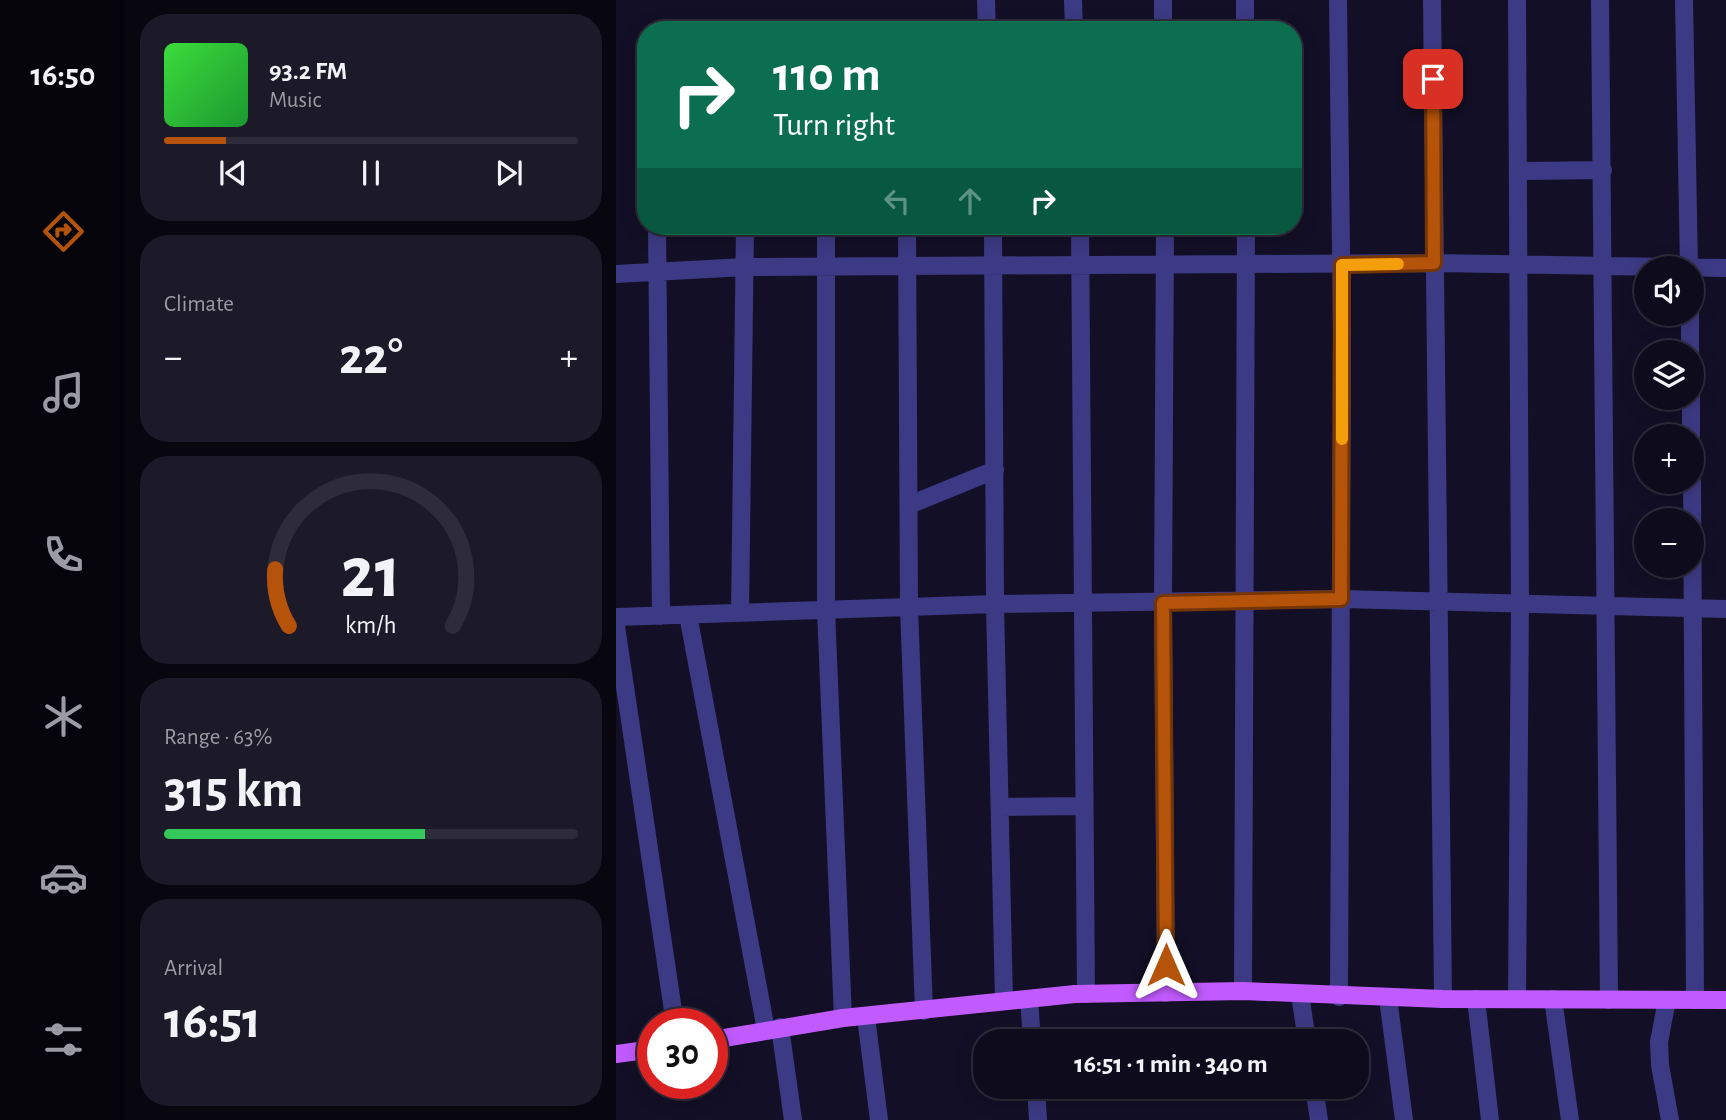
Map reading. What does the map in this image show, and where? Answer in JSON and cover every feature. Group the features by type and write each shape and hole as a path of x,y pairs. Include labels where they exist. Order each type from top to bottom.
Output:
{"main road":[{"path":"728,1037 843,1018 1086,994 1243,991 1388,998 1726,1000"},
{"path":"616,1054 637,1051"}],"street":[{"path":"986,0 987,21"},
{"path":"1073,0 1074,21"},
{"path":"1163,0 1163,21"},
{"path":"1245,0 1245,21"},
{"path":"1338,0 1342,265 1339,997"},
{"path":"1432,0 1443,999"},
{"path":"1517,0 1520,265 1517,999"},
{"path":"1600,0 1609,1000"},
{"path":"1684,0 1689,256"},
{"path":"1519,171 1603,170"},
{"path":"657,235 661,616"},
{"path":"740,613 745,235"},
{"path":"827,235 826,610 843,1018"},
{"path":"907,235 909,607 924,1011"},
{"path":"993,235 996,604 1004,1001"},
{"path":"1080,235 1086,994"},
{"path":"1165,235 1163,603 1166,993"},
{"path":"1243,991 1246,235"},
{"path":"616,274 745,267 1434,263 1634,266"},
{"path":"1704,267 1726,268"},
{"path":"909,505 995,470"},
{"path":"1692,494 1695,1000"},
{"path":"616,617 996,604 1341,599 1726,609"},
{"path":"688,615 793,1120"},
{"path":"616,626 674,1008"},
{"path":"1000,807 1084,806"},
{"path":"1300,994 1305,1029"},
{"path":"1388,998 1404,1120"},
{"path":"1029,999 1031,1029"},
{"path":"1476,999 1490,1120"},
{"path":"1553,999 1570,1120"},
{"path":"1667,1000 1659,1042 1660,1065 1670,1120"},
{"path":"866,1017 879,1120"},
{"path":"1037,1099 1038,1120"},
{"path":"1316,1099 1319,1120"}],"slow traffic":[{"path":"1342,439 1342,265 1398,264"}],"route":[{"path":"1166,965 1163,603 1341,599 1342,265 1434,263 1433,79"}]}
